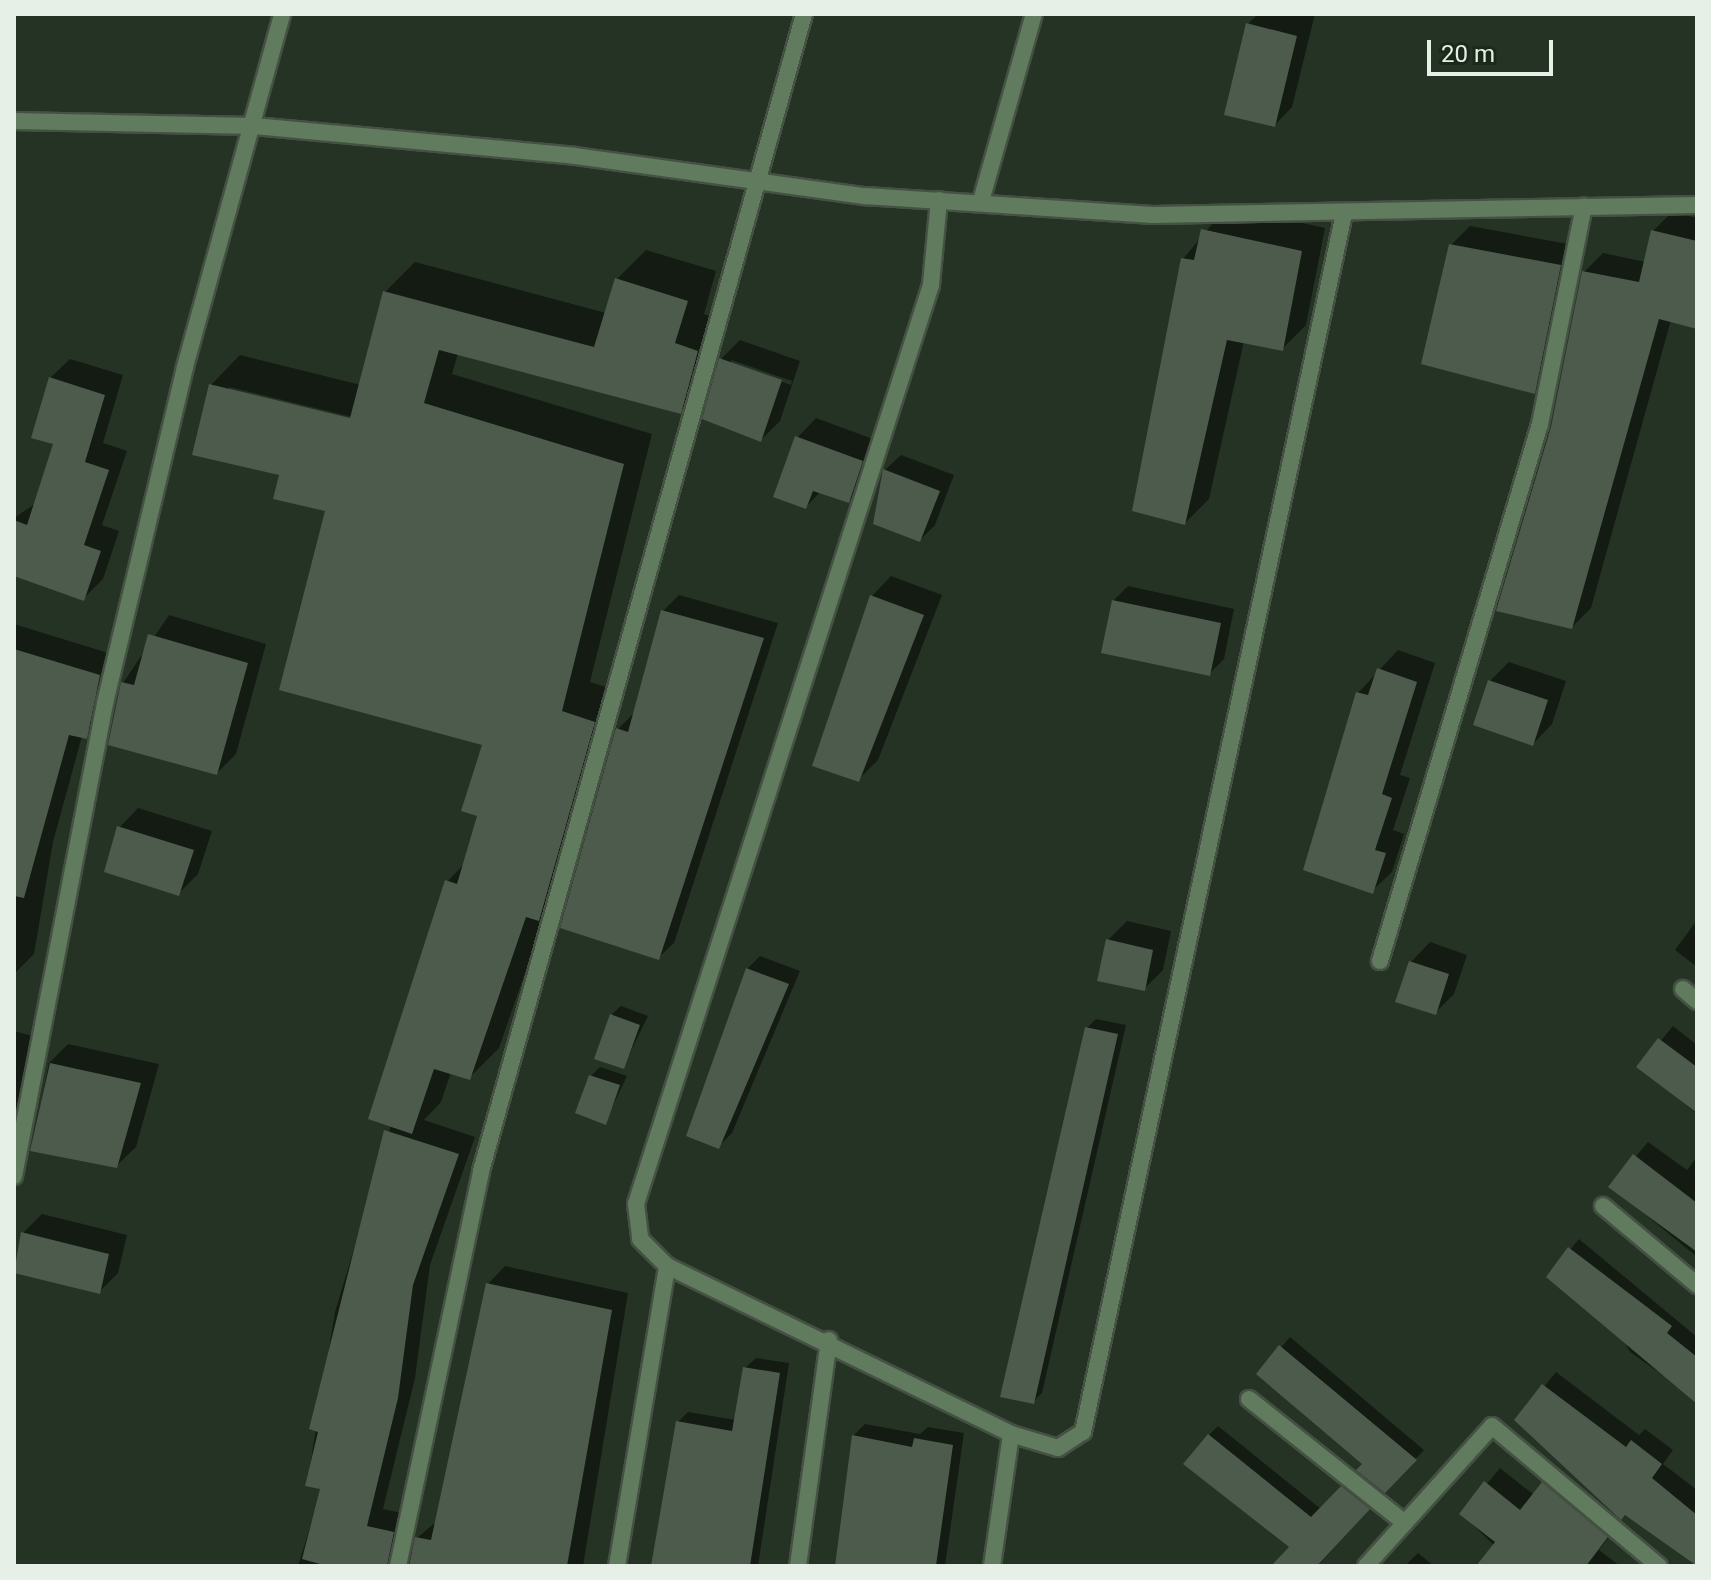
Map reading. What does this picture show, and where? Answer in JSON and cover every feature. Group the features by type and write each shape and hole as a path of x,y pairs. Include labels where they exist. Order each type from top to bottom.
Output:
{"street":[{"path":"14,1176 105,703 185,367 254,126 282,14"},
{"path":"398,1566 481,1171 753,182 804,14"},
{"path":"981,201 1034,14"},
{"path":"14,121 254,126 575,156 753,182 939,200 1152,215 1697,205"},
{"path":"939,200 931,285 636,1204 640,1239 667,1266 829,1340 1011,1434 1058,1448 1083,1432 1344,213"},
{"path":"1380,961 1540,424 1584,206"},
{"path":"1683,989 1697,1001"},
{"path":"1603,1206 1697,1285"},
{"path":"617,1566 667,1266"},
{"path":"798,1566 829,1340"},
{"path":"1249,1399 1405,1523"},
{"path":"1366,1566 1492,1426 1659,1566"},
{"path":"992,1566 1011,1434"}],"building":[{"path":"1246,23 1297,36 1275,127 1224,115"},
{"path":"1201,229 1302,251 1283,351 1227,340 1185,525 1132,511 1181,258 1194,260"},
{"path":"1651,230 1697,241 1697,329 1659,319 1572,629 1496,611 1551,427 1582,271 1639,282"},
{"path":"1449,244 1561,265 1535,394 1421,364"},
{"path":"615,278 688,301 675,343 698,351 681,414 439,350 424,403 624,464 562,711 595,722 539,921 526,917 470,1080 434,1069 412,1134 368,1119 445,880 457,884 477,816 461,811 482,745 279,690 325,511 273,499 279,475 192,455 209,384 350,418 383,291 594,347"},
{"path":"719,358 782,380 761,442 702,419"},
{"path":"49,377 105,395 85,462 109,470 84,545 101,551 84,601 14,576 14,520 27,525 53,444 31,438"},
{"path":"795,436 863,461 849,503 813,491 806,509 773,497"},
{"path":"883,469 940,491 920,542 873,524"},
{"path":"870,595 924,615 859,782 812,766"},
{"path":"1112,600 1221,623 1210,676 1101,653"},
{"path":"661,610 764,638 659,960 560,928 616,728 628,732"},
{"path":"148,634 248,663 217,775 108,745 121,682 134,685"},
{"path":"14,649 100,675 87,739 69,735 24,898 14,896"},
{"path":"1377,668 1417,682 1382,794 1392,798 1375,850 1386,853 1373,894 1303,870 1356,692 1368,695"},
{"path":"1488,680 1548,700 1533,746 1473,725"},
{"path":"117,826 194,850 179,896 104,872"},
{"path":"1106,939 1153,950 1145,991 1097,981"},
{"path":"1409,961 1449,974 1436,1015 1395,1002"},
{"path":"746,968 789,984 719,1149 686,1136"},
{"path":"610,1014 640,1025 624,1069 594,1059"},
{"path":"1085,1027 1118,1034 1034,1404 1000,1397"},
{"path":"1658,1038 1697,1067 1697,1113 1636,1067"},
{"path":"50,1063 141,1083 117,1168 30,1151"},
{"path":"589,1075 620,1085 606,1125 575,1113"},
{"path":"384,1130 459,1154 413,1285 398,1398 367,1526 394,1532 387,1566 327,1566 302,1559 320,1489 305,1486 318,1432 309,1429"},
{"path":"1633,1154 1697,1203 1697,1252 1608,1187"},
{"path":"21,1232 109,1254 100,1294 14,1273"},
{"path":"1568,1247 1672,1326 1667,1333 1697,1357 1697,1404 1546,1277"},
{"path":"486,1283 612,1310 567,1566 409,1566 415,1537 431,1540"},
{"path":"1279,1345 1417,1460 1385,1493 1356,1470 1362,1464 1256,1374"},
{"path":"743,1367 780,1373 750,1566 651,1566 676,1421 732,1431"},
{"path":"1542,1384 1626,1447 1631,1440 1662,1464 1652,1478 1697,1515 1697,1566 1625,1515 1621,1520 1514,1420"},
{"path":"1208,1434 1311,1517 1341,1486 1370,1509 1317,1566 1271,1566 1289,1547 1183,1464"},
{"path":"852,1435 912,1447 914,1438 953,1445 936,1566 835,1566"},
{"path":"1484,1481 1520,1510 1542,1482 1608,1537 1586,1566 1476,1566 1495,1542 1459,1514"}]}
